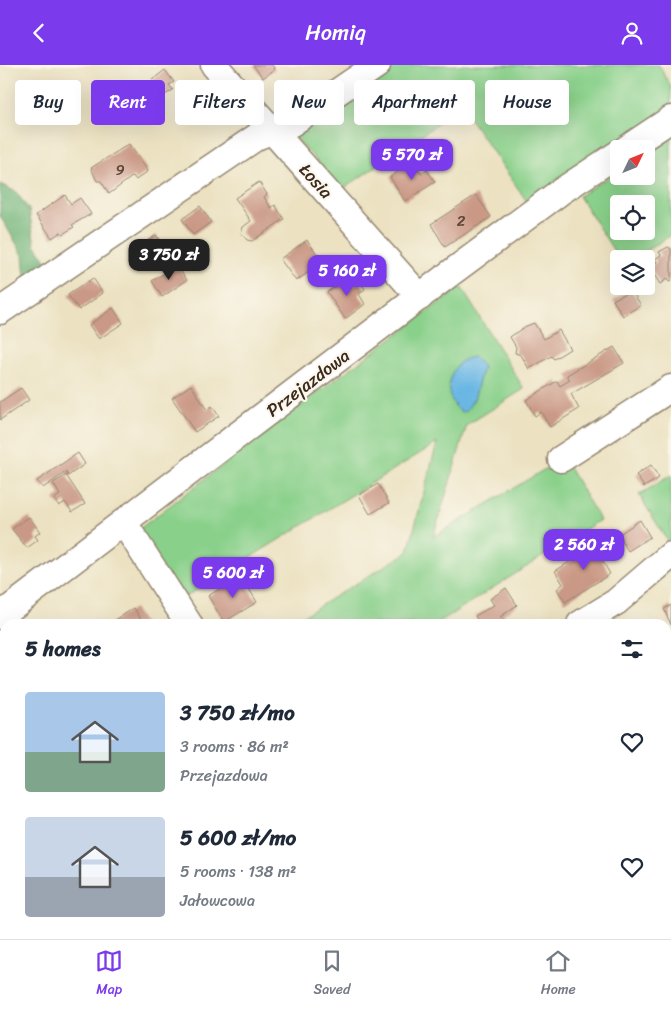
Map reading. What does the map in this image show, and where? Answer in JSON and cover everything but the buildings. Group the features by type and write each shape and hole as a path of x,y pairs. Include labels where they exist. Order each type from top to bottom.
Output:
{"street":[{"name":"Łosia","path":"214,65 420,297"},
{"path":"0,311 258,136 288,125 377,65"},
{"path":"640,140 671,119"},
{"name":"Przejazdowa","path":"0,616 560,192 610,159"},
{"path":"561,459 671,388"},
{"path":"124,523 186,619"},
{"path":"588,619 616,602 671,555"}],"green space":[{"path":"388,65 659,65 671,87 671,108 623,140 610,140 610,149 528,203 474,125 475,80 366,80"},
{"path":"354,88 354,125 436,125 343,189 290,132 300,125 344,125 344,95"},
{"path":"671,136 671,235 647,250 613,250 579,196 610,176 610,185 655,185 655,146"},
{"path":"0,184 16,192 29,210 35,244 49,265 25,280 23,255 0,216"},
{"path":"461,287 524,389 467,425 433,537 550,466 568,466 600,520 444,619 298,619 408,552 437,443 187,596 177,593 134,533 313,396"},
{"path":"671,475 671,538 667,540 639,495"}],"water":[{"path":"474,357 483,367 474,399 466,411 462,412 455,406 451,398 449,390 450,380 458,364 465,359"}]}
